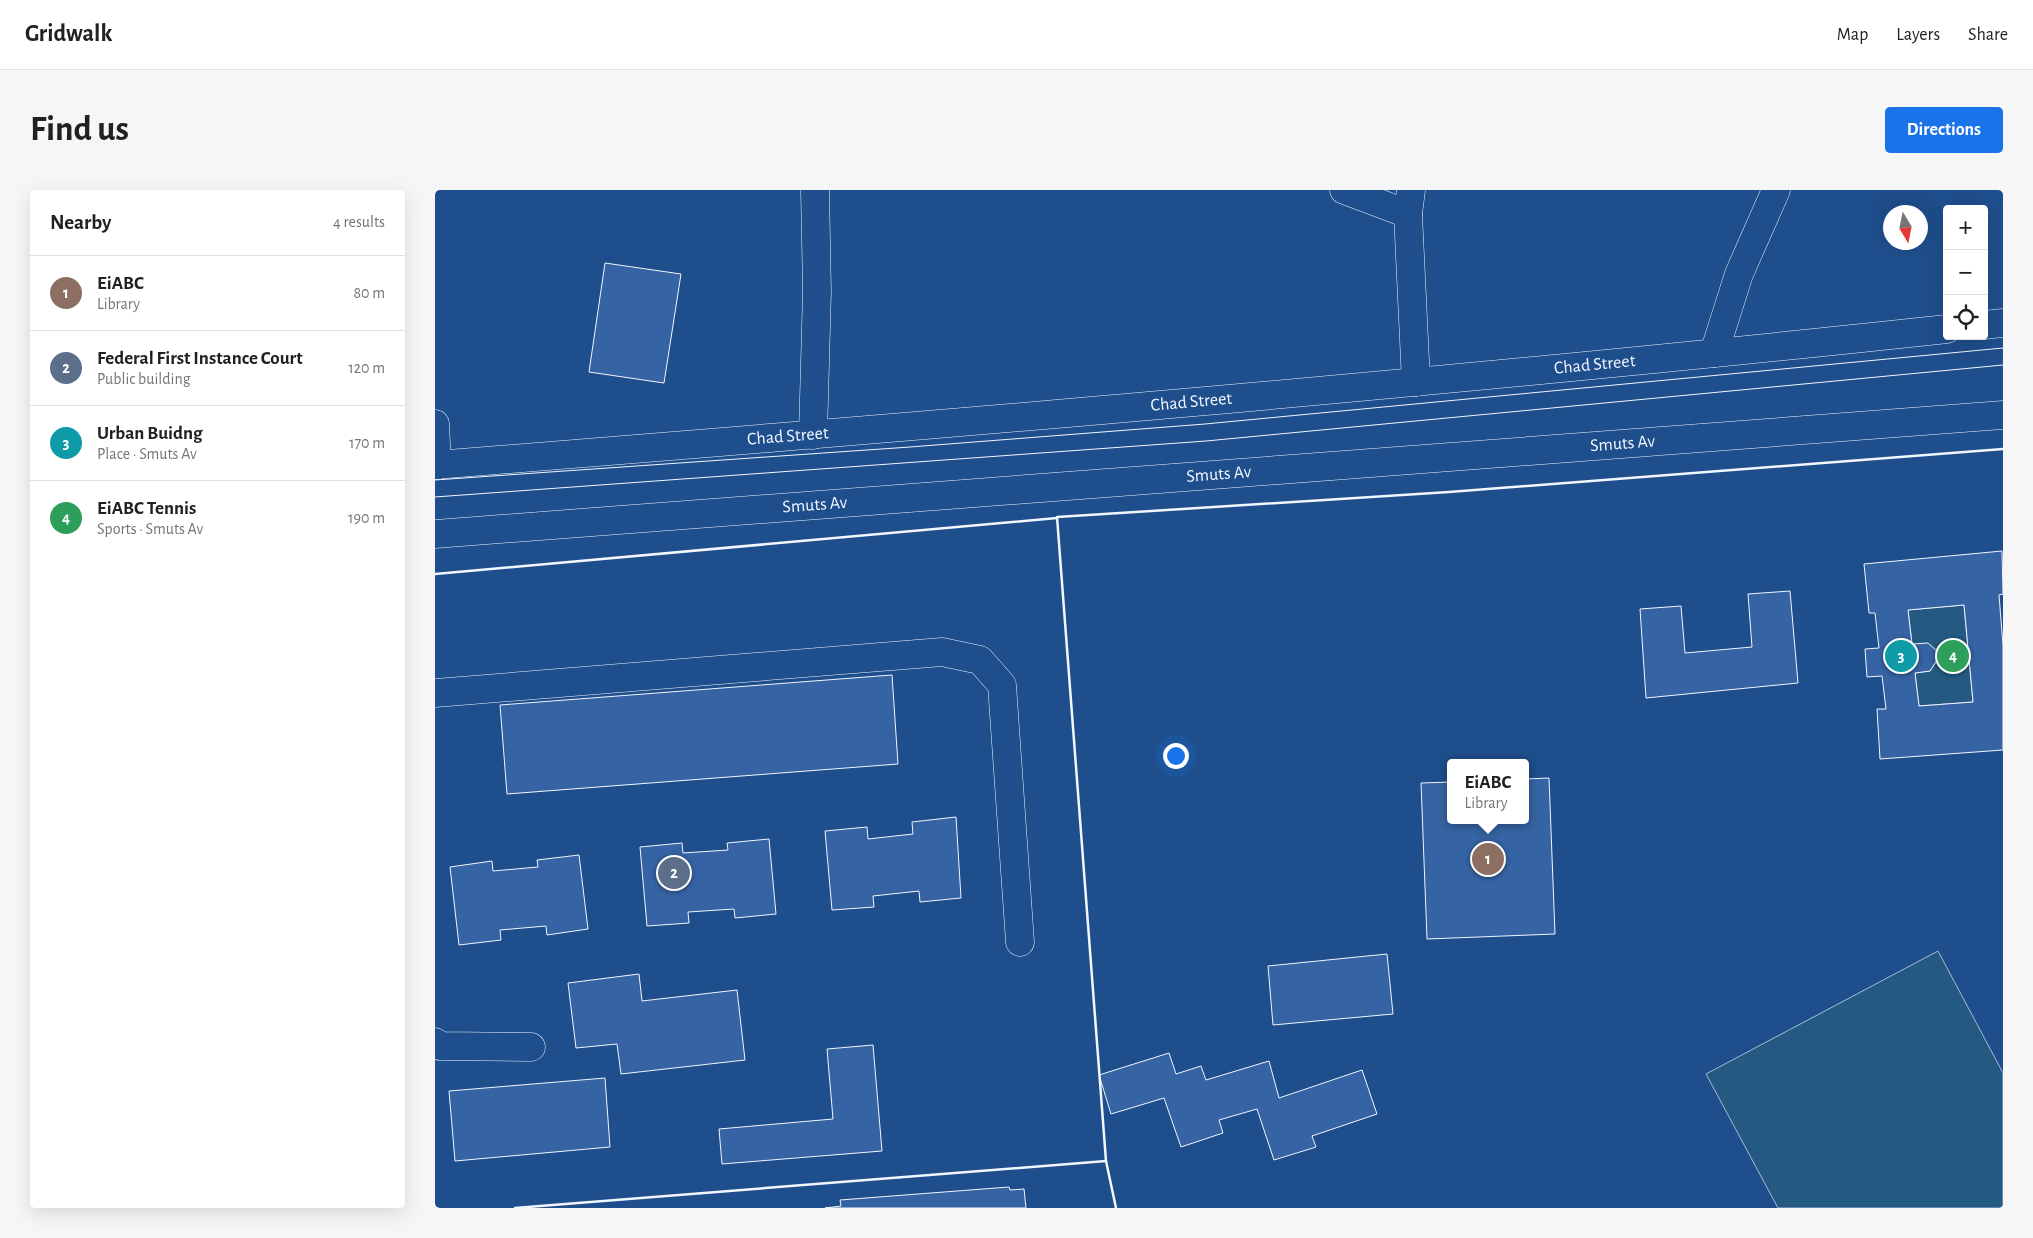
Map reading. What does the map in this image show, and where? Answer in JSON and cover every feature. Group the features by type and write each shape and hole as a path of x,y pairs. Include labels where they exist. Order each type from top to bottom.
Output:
{"main road":[{"path":"813,435 817,291 815,190"},
{"path":"1343,190 1409,202 1415,382"},
{"path":"1714,353 1739,274 1775,190"},
{"path":"1988,326 2003,324"},
{"name":"Chad Street","path":"436,465 813,435 1415,382 1943,330"},
{"name":"Smuts Av","path":"435,534 2003,415"},
{"path":"435,424 436,465"},
{"path":"435,693 942,652 980,660 1002,684 1021,942"},
{"path":"435,1042 440,1046 531,1046"}],"shaded area":[{"path":"1964,605 1973,702 1919,706 1915,673 1930,671 1937,660 1937,651 1912,644 1908,610"},
{"path":"1938,951 2003,1073 2003,1208 1778,1208 1706,1074"}],"building":[{"path":"605,263 681,274 664,383 589,372"},
{"path":"2002,551 2003,594 1999,595 2003,645 2003,750 1880,759 1877,709 1886,709 1882,676 1867,677 1865,649 1879,648 1875,613 1869,613 1864,564","holes":["1964,605 1973,702 1919,706 1915,673 1930,671 1937,660 1937,651 1928,643 1912,644 1908,610"]},
{"path":"1790,591 1798,683 1646,698 1640,609 1681,606 1685,653 1752,647 1748,594"},
{"path":"892,675 898,764 507,794 500,705"},
{"path":"1549,778 1555,934 1427,939 1421,783 1447,782 1447,824 1529,824 1529,779"},
{"path":"956,817 961,898 920,902 919,891 873,896 874,907 832,910 825,831 867,827 868,839 913,834 912,822"},
{"path":"769,839 776,914 735,918 734,909 688,912 689,923 647,926 640,847 682,843 683,853 728,850 727,843"},
{"path":"579,855 588,929 547,935 546,926 500,930 501,940 459,945 450,867 492,861 493,871 538,867 537,860"},
{"path":"1387,954 1393,1014 1273,1025 1268,966"},
{"path":"639,974 642,1001 737,990 745,1060 621,1074 617,1044 576,1048 568,983"},
{"path":"873,1045 882,1151 722,1164 719,1129 833,1119 827,1049"},
{"path":"1169,1053 1176,1074 1201,1066 1206,1080 1269,1061 1279,1098 1362,1070 1377,1114 1312,1136 1316,1147 1274,1160 1257,1109 1219,1120 1223,1133 1181,1147 1164,1098 1111,1114 1099,1075"},
{"path":"605,1078 610,1147 455,1161 449,1091"},
{"path":"1009,1187 1010,1190 1024,1189 1026,1208 825,1208 841,1206 840,1200"}],"tram line":[{"path":"435,480 910,447 1205,424 2003,348"},
{"path":"435,497 1206,441 2003,365"}],"wall":[{"path":"1116,1208 1106,1161 1057,517 1449,492 2003,449"},
{"path":"435,574 1057,518"},
{"path":"515,1208 1106,1161"}],"place":[{"name":"Urban Buidng","path":"1901,656"},
{"name":"EiABC Tennis","path":"1953,656"},
{"name":"EiABC","path":"1488,859"},
{"name":"Federal First Instance Court","path":"674,873"}]}
